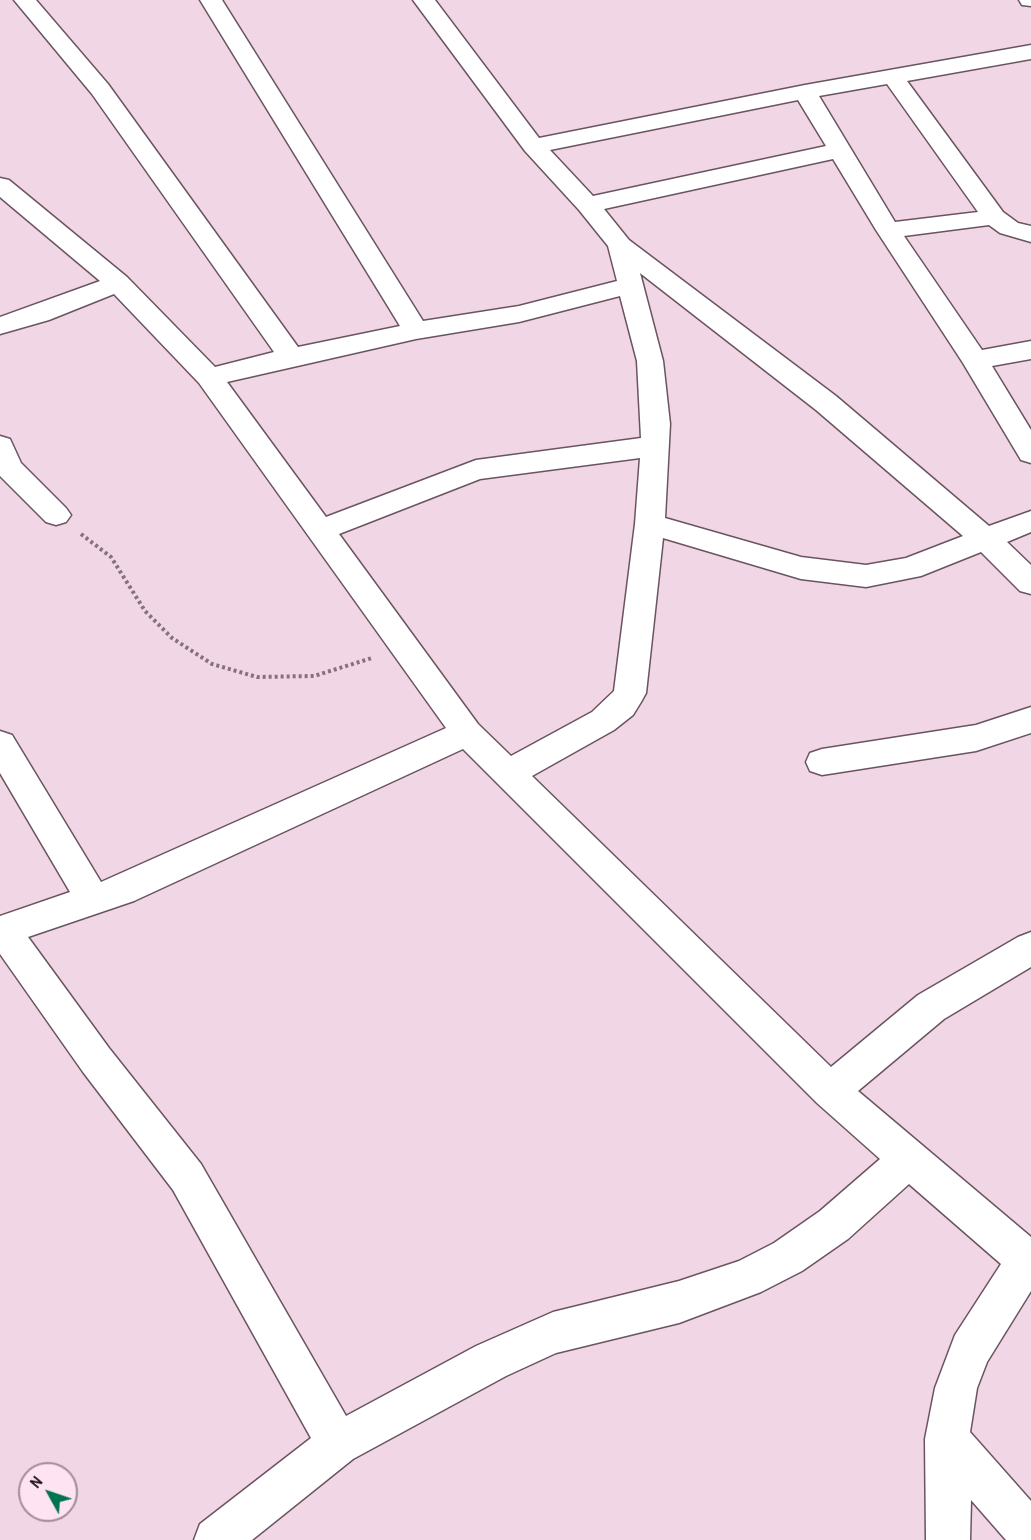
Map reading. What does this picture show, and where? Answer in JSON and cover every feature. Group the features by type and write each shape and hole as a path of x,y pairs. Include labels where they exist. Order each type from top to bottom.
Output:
{"street":[{"path":"25,0 100,89 291,357"},
{"path":"210,0 416,331"},
{"path":"424,0 533,146 588,204 620,245 826,403 984,538 1031,583"},
{"path":"533,146 805,92 1031,52"},
{"path":"892,76 994,217 1009,228 1031,234"},
{"path":"805,92 888,230 975,360 1031,453"},
{"path":"588,204 840,150"},
{"path":"0,185 118,283 209,377 466,733 830,1091 1030,1260 970,1350 956,1388 947,1439 950,1530 948,1540"},
{"path":"888,230 994,217"},
{"path":"507,774 603,721 622,706 630,693 650,524 656,424 650,361 620,245"},
{"path":"0,326 40,314 118,283"},
{"path":"209,377 416,331 519,314 629,286"},
{"path":"975,360 1031,350"},
{"path":"321,530 476,470 654,446"},
{"path":"3,461 29,491 56,515"},
{"path":"650,524 801,568 866,576 910,568 1031,521"},
{"path":"822,762 976,738 1031,720"},
{"path":"338,1444 187,1177 96,1060 2,931 122,890 466,733"},
{"path":"0,744 93,900"},
{"path":"830,1091 931,1007 1031,948"},
{"path":"216,1540 338,1444 491,1361 553,1333 678,1302 747,1278 788,1257 834,1225 908,1159"},
{"path":"947,1439 1031,1535"}],"path":[{"path":"56,515 111,557 145,611 172,638 212,664 257,677 314,676 406,647"}]}
